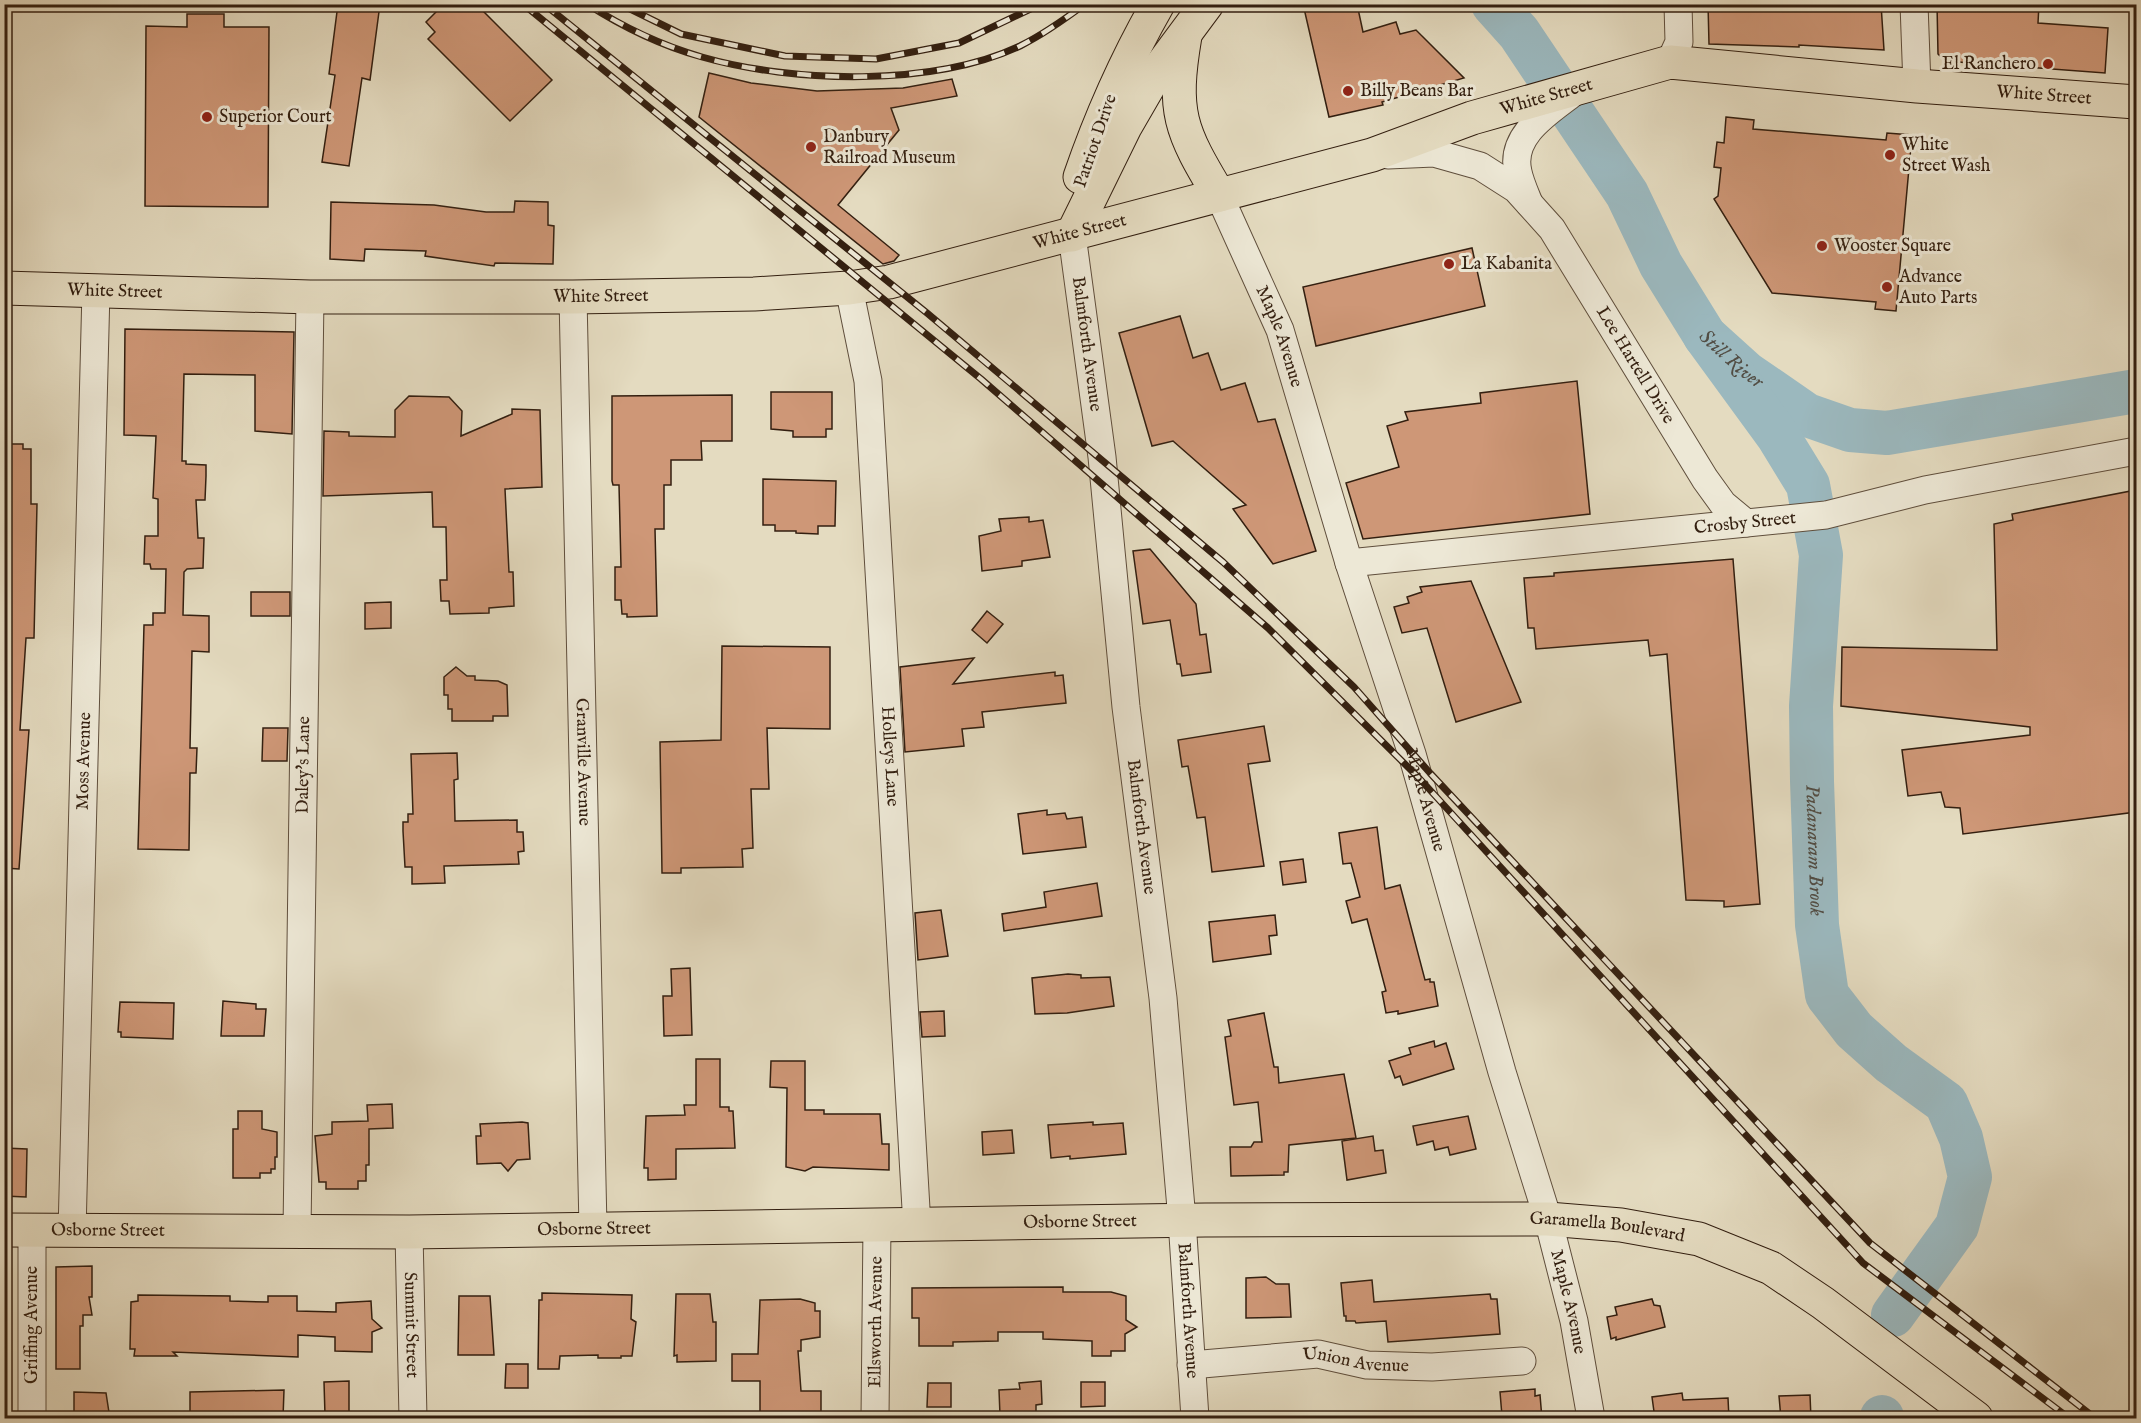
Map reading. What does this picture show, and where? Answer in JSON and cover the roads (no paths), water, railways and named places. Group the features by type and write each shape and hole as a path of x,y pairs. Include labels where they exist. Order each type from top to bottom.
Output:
{"main road":[{"name":"Patriot Drive","path":"1072,235 1078,183 1102,115 1130,53 1158,4"},
{"name":"Patriot Drive","path":"1072,235 1125,127 1158,70 1207,4"},
{"name":"Patriot Drive","path":"1186,33 1179,71 1178,106 1189,146 1219,195"},
{"name":"White Street","path":"4,288 310,297 573,297 754,294 849,288 889,282 1523,115 1591,84 1670,62 1917,86 2136,102"},
{"name":"Garamella Boulevard","path":"1182,1220 1548,1219 1621,1225 1700,1239 1772,1268 1823,1303 1976,1419"},
{"name":"Osborne Street","path":"18,1231 409,1232 593,1228 917,1226 1182,1220"}],"street":[{"path":"1670,62 1679,42 1678,4"},
{"path":"1914,4 1917,86"},
{"name":"Lee Hartell Drive","path":"1523,115 1517,170 1529,204"},
{"name":"Lee Hartell Drive","path":"1372,155 1434,153 1480,166 1516,189 1552,229 1705,479 1723,504 1756,522"},
{"name":"Maple Avenue","path":"1219,195 1280,330 1349,563 1412,754 1502,1072 1548,1219 1574,1321 1591,1419"},
{"name":"Balmforth Avenue","path":"1072,235 1102,457 1126,707 1163,998 1182,1220 1195,1419"},
{"name":"Holleys Lane","path":"849,288 868,381 917,1226"},
{"name":"Moss Avenue","path":"72,1232 96,290"},
{"name":"Daley's Lane","path":"297,1231 310,297"},
{"name":"Granville Avenue","path":"573,297 593,1228"},
{"name":"Crosby Street","path":"1349,563 1826,515 1925,490 2136,452"},
{"name":"Ellsworth Avenue","path":"875,1419 877,1225"},
{"name":"Griffing Avenue","path":"18,1231 32,1419"},
{"name":"Summit Street","path":"409,1232 413,1419"},
{"name":"Union Avenue","path":"1191,1365 1318,1354 1367,1365 1432,1367 1522,1361"}],"waterway":[{"name":"Still River","path":"1493,4 1519,33 1627,194 1661,265 1705,336 1746,373 1807,415 1850,430 1887,433 2136,391"},
{"name":"Padanaram Brook","path":"1705,336 1778,436 1808,485 1821,555 1811,706 1812,781 1817,925 1827,995 1854,1030 1891,1063 1946,1103 1961,1138 1970,1177 1957,1226 1893,1315"}],"railway":[{"path":"523,4 981,379 1268,628 1419,778 1863,1263 2069,1418"},
{"path":"544,4 927,313 1223,562 1354,687 1430,773 1870,1243 2095,1418"},
{"path":"587,4 643,35 702,57 738,66 778,72 862,77 946,69 985,59 1028,42 1085,4"},
{"path":"620,4 681,34 785,56 876,59 959,43 1041,4"}],"place":[{"name":"El Ranchero","path":"2048,64"},
{"name":"Billy Beans Bar","path":"1348,91"},
{"name":"Superior Court","path":"207,117"},
{"name":"Danbury Railroad Museum","path":"811,147"},
{"name":"White Street Wash","path":"1890,155"},
{"name":"Wooster Square","path":"1822,246"},
{"name":"La Kabanita","path":"1449,264"},
{"name":"Advance Auto Parts","path":"1887,287"}]}
